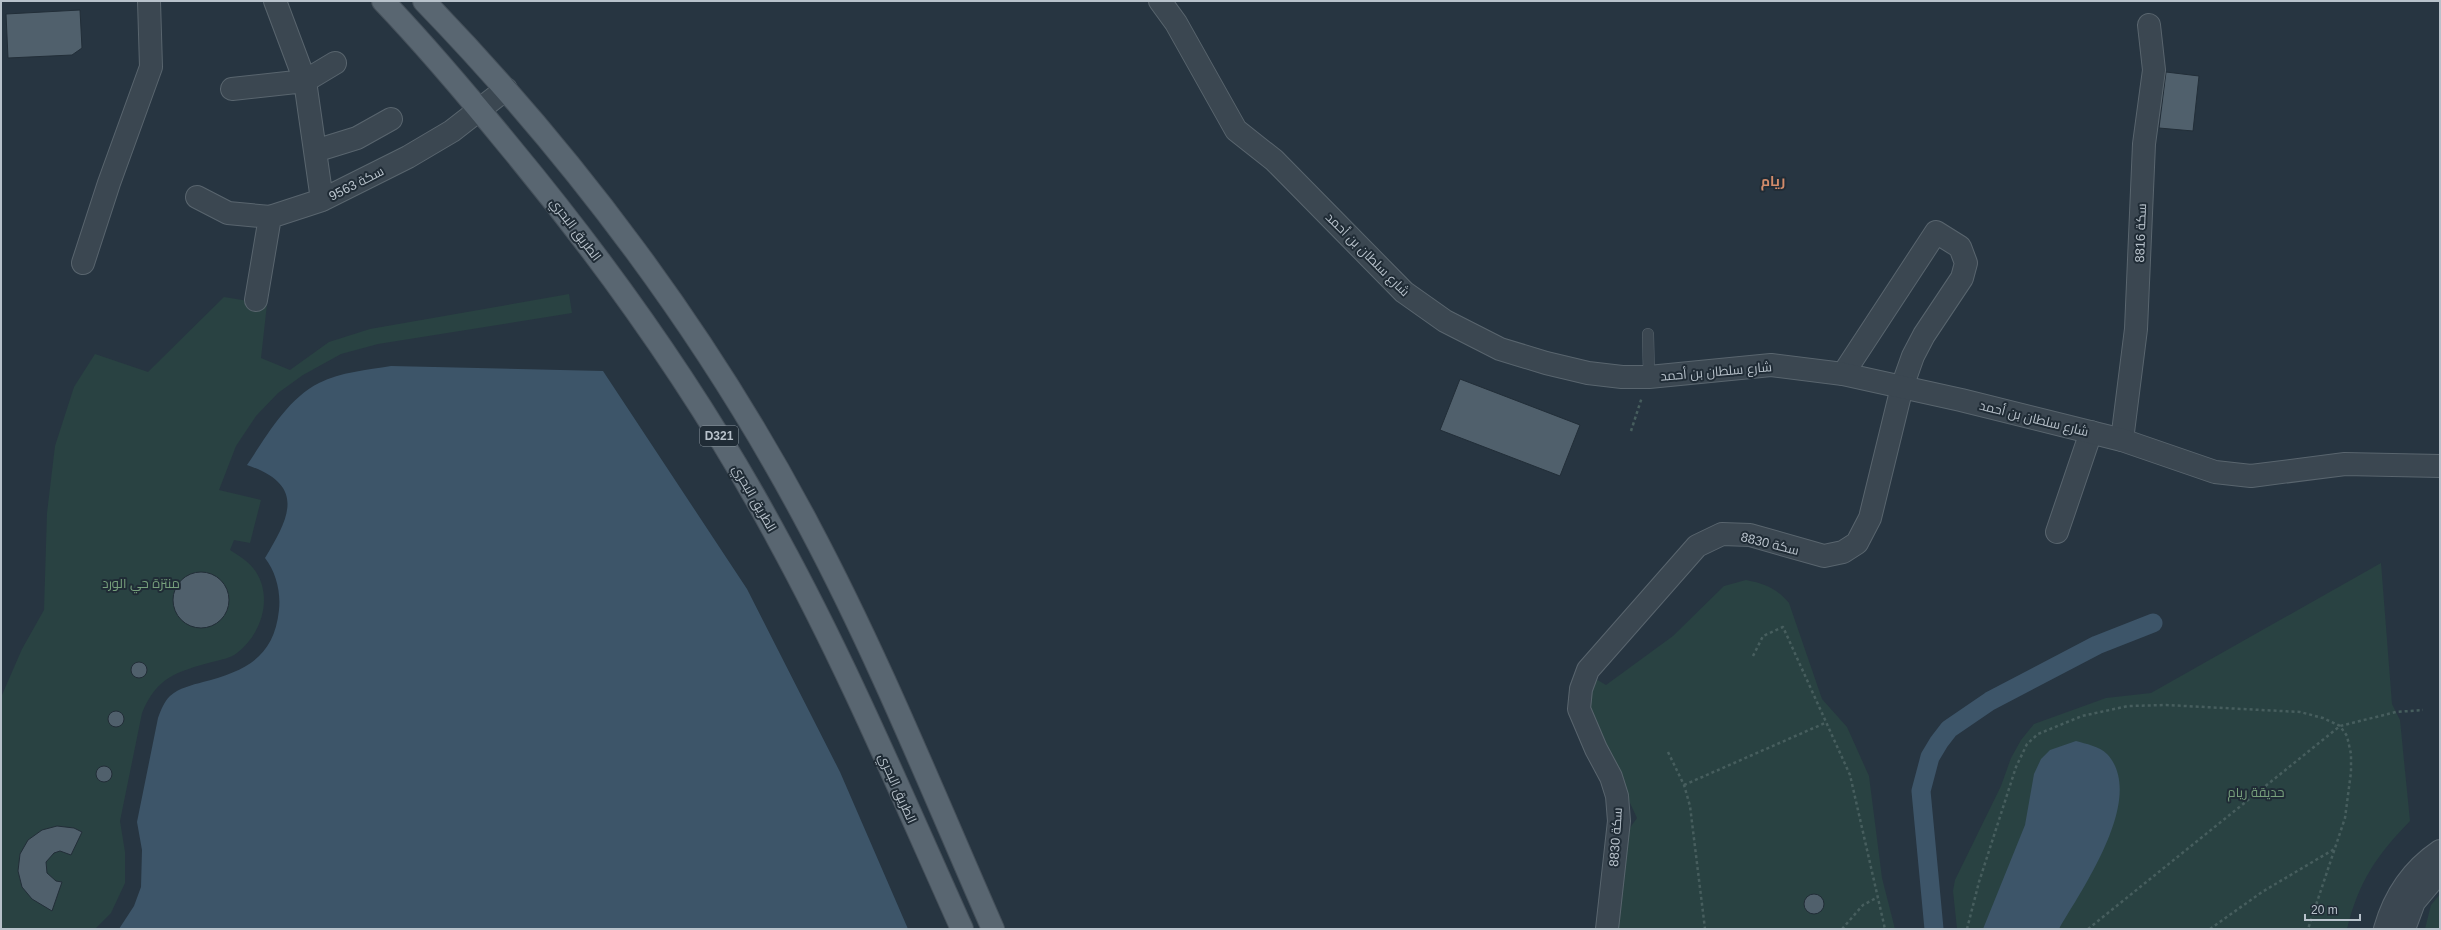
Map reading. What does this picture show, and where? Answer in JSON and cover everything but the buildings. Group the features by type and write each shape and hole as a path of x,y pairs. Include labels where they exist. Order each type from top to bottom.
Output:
{"main road":[{"name":"الطريق البحري","path":"383,1 426,46 572,222 655,335 743,475 779,540 834,648 962,929"},
{"name":"D321","path":"424,1 506,88 603,208 681,316 772,460 810,527 863,633 993,929"}],"street":[{"path":"83,262 109,183 151,67 149,1"},
{"path":"275,1 305,81 322,200"},
{"name":"شارع سلطان بن أحمد","path":"1160,1 1176,23 1236,130 1274,160 1404,292 1445,321 1500,349 1546,363 1588,373 1649,377 1770,364 1843,374 2122,440 2215,472 2251,476 2345,464 2440,466"},
{"name":"سكة 8816","path":"2122,440 2136,329 2144,144 2154,70 2149,25"},
{"path":"232,89 305,81 335,63"},
{"name":"سكة 9563","path":"270,217 322,200 408,157 452,132 506,88"},
{"path":"315,151 357,138 391,119"},
{"path":"197,197 228,213 270,217 256,300"},
{"name":"سكة 8830","path":"1607,929 1619,821 1617,796 1611,777 1596,749 1578,709 1581,689 1588,670 1696,546 1722,534 1750,535 1824,556 1843,552 1857,543 1870,518 1902,387 1913,356 1924,336 1962,278 1966,263 1960,247 1936,232 1843,374"},
{"path":"2057,532 2091,432"},
{"path":"2384,929 2399,893 2415,871 2440,851"},
{"path":"2404,929 2414,902 2440,871"}],"lane":[{"path":"1648,334 1649,377"}],"path":[{"path":"1631,431 1649,377"},
{"path":"1753,656 1763,636 1783,627 1825,723 1850,775 1885,929"},
{"path":"1967,929 1979,882 2020,756 2038,734 2082,716 2128,706 2224,707 2300,712 2323,718 2340,726 2348,736 2351,754 2348,799 2337,848 2308,929"},
{"path":"2088,929 2340,726 2396,712 2423,710"},
{"path":"1684,785 1825,723"},
{"path":"1668,752 1684,785 1690,806 1705,929"},
{"path":"2210,929 2262,892 2337,848"},
{"path":"1842,929 1863,905 1878,897"}],"green space":[{"name":"منتزة حي الورد","path":"569,294 572,313 378,344 341,354 303,375 278,393 256,416 236,446 219,490 261,500 250,543 234,540 230,550 251,565 261,582 264,593 264,604 262,616 258,626 245,645 235,655 178,673 161,684 154,691 148,701 142,713 120,821 125,852 125,883 111,913 95,929 1,929 2,695 22,649 44,610 47,513 55,446 74,387 95,354 148,372 224,297 267,304 261,358 290,370 329,342 370,329"},
{"name":"حديقة ريام","path":"2381,563 2392,704 2400,720 2410,821 2378,858 2370,870 2357,897 2347,929 1957,929 1953,891 1955,880 2001,786 2011,758 2021,740 2034,724 2106,698 2151,693"},
{"path":"1746,580 1770,587 1789,603 1822,699 1847,727 1869,776 1882,878 1895,929 1615,929 1627,832 1637,818 1586,708 1596,679 1606,685 1673,636 1724,586"},
{"path":"2440,894 2440,929 2425,929 2431,905"}],"water":[{"path":"391,366 603,371 747,589 840,772 908,929 119,929 134,906 141,887 142,850 137,822 158,718 163,706 170,696 181,689 232,673 255,660 264,651 271,640 276,626 279,610 277,582 265,558 281,528 286,515 288,503 285,492 278,482 265,473 247,465 278,420 307,390 327,379 336,376"},
{"path":"2076,741 2104,751 2117,772 2120,794 2115,818 2107,843 2082,891 2059,929 1983,929 2025,825 2034,774 2041,759 2050,750"}],"waterway":[{"path":"1934,929 1921,791 1930,757 1939,742 1949,729 1990,701 2097,645 2153,623"}],"district":[{"name":"ريام","path":"1773,181"}]}
